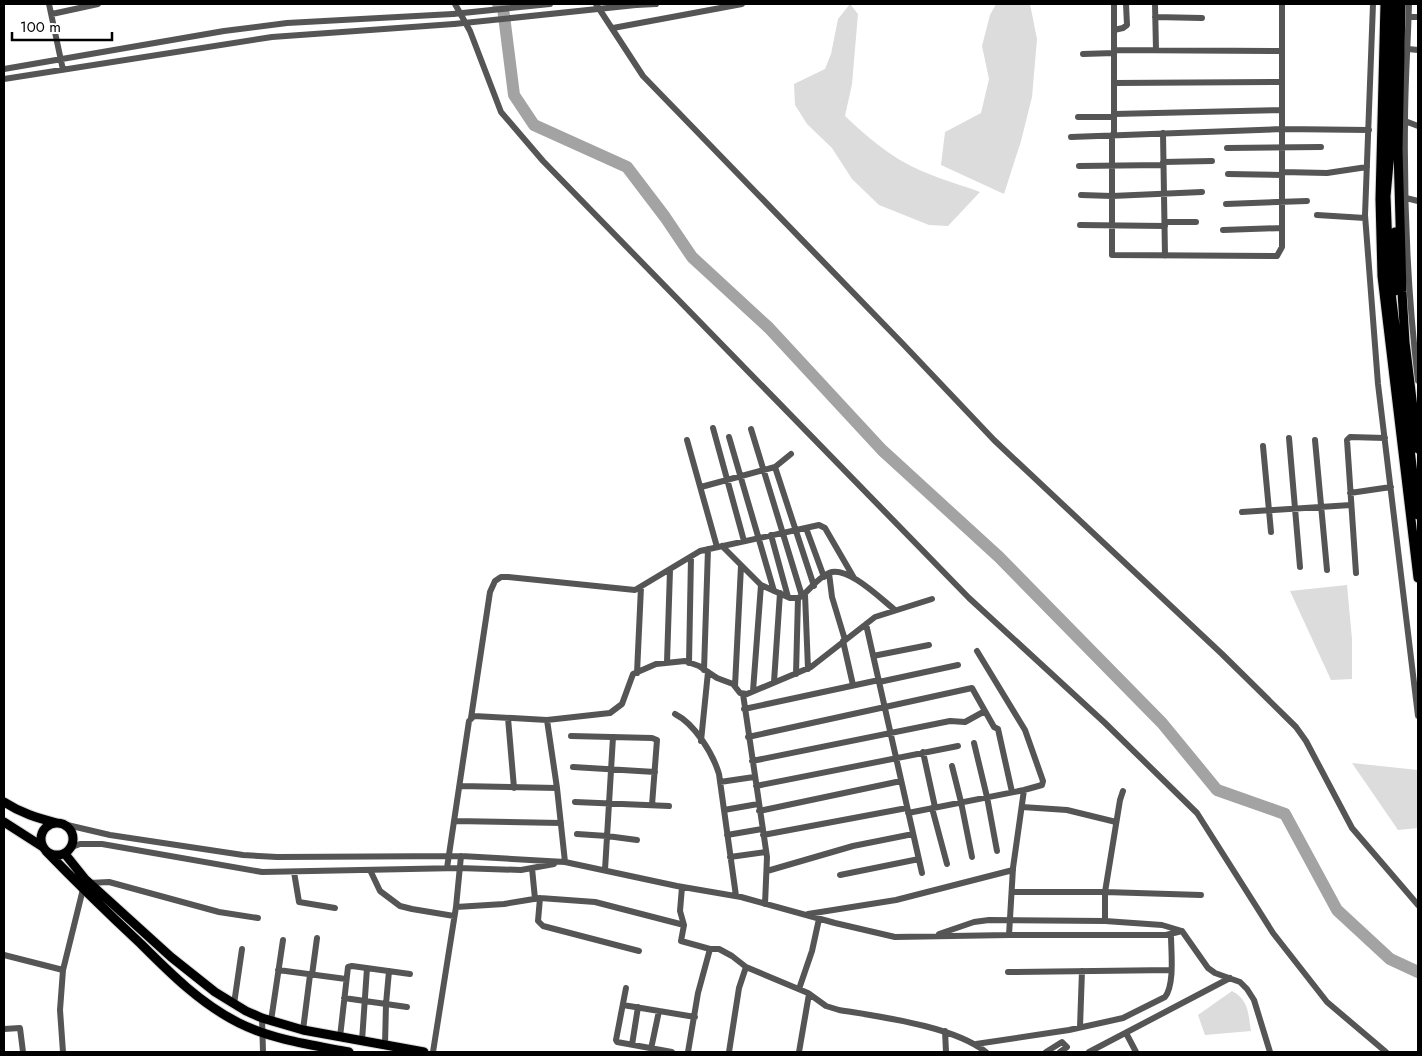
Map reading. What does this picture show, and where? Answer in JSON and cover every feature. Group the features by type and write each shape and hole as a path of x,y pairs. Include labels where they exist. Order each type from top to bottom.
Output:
{"main road":[{"path":"1385,4 1380,199 1382,276 1418,578"},
{"path":"1393,4 1402,292 1418,449"},
{"path":"1401,4 1398,155 1394,195 1395,316 1418,515"},
{"path":"4,802 19,811 60,823 71,831 74,836 72,846 65,854 55,856 4,822"},
{"path":"60,823 47,827 43,831 41,837 44,849 194,977 234,1004 267,1020 303,1030 424,1052"},
{"path":"65,854 86,883 186,988 230,1019 262,1033 349,1052"}],"street":[{"path":"49,4 63,70"},
{"path":"52,14 98,4"},
{"path":"455,4 470,31 501,112 543,161 969,598 1105,723 1197,813 1285,950 1332,1007 1386,1052"},
{"path":"4,69 224,31 287,23 453,14 550,4"},
{"path":"596,4 643,76 902,342 994,440 1222,654 1296,727 1306,741 1352,828 1418,905"},
{"path":"4,79 272,37 454,24 656,4"},
{"path":"612,28 742,4"},
{"path":"1114,4 1112,255 1272,257 1277,256 1282,247 1282,4"},
{"path":"1114,30 1127,25 1126,4"},
{"path":"1155,4 1156,50"},
{"path":"1373,4 1365,218 1378,384 1418,716"},
{"path":"1409,4 1405,121 1398,155 1406,198 1413,340 1418,381"},
{"path":"1156,17 1202,18"},
{"path":"1409,17 1418,17"},
{"path":"1408,49 1418,50"},
{"path":"1083,54 1156,50 1282,51"},
{"path":"1114,83 1282,82"},
{"path":"1078,117 1282,110"},
{"path":"1405,121 1418,126"},
{"path":"1071,137 1282,129 1369,130"},
{"path":"1163,134 1165,256"},
{"path":"1228,148 1320,147"},
{"path":"1079,166 1212,162"},
{"path":"1228,174 1327,172 1367,166"},
{"path":"1081,195 1164,195 1202,192"},
{"path":"1406,198 1418,201"},
{"path":"1226,204 1307,201"},
{"path":"1317,215 1365,218"},
{"path":"1080,225 1112,226 1196,222"},
{"path":"1224,230 1282,228"},
{"path":"713,428 744,541"},
{"path":"751,429 802,596 808,668"},
{"path":"729,437 758,538 777,592 774,682"},
{"path":"1356,573 1347,440 1350,437 1385,438"},
{"path":"1289,438 1300,567"},
{"path":"687,440 720,546 761,585 788,597 802,596 826,575 838,572 854,578 894,610"},
{"path":"1315,440 1327,570"},
{"path":"1263,446 1271,532"},
{"path":"701,487 775,467 792,454"},
{"path":"775,467 814,586"},
{"path":"1350,493 1391,487"},
{"path":"1242,512 1351,505"},
{"path":"447,868 490,592 495,581 501,577 508,577 635,590 708,549 819,525 824,526 854,578"},
{"path":"806,528 826,575 844,641 853,685"},
{"path":"770,535 788,597"},
{"path":"701,741 706,671 708,549"},
{"path":"689,663 691,557"},
{"path":"735,686 741,566"},
{"path":"667,662 670,570"},
{"path":"753,692 761,585"},
{"path":"637,673 641,587"},
{"path":"796,674 802,596"},
{"path":"471,718 474,716 547,720 610,713 622,704 633,674 656,664 667,662 689,663 733,684 740,694 753,692 808,668 880,615 932,599"},
{"path":"866,624 922,873"},
{"path":"873,656 929,646"},
{"path":"728,835 763,832 908,810 934,808 1040,786 1043,781 1024,730 977,651"},
{"path":"744,709 853,685 958,666"},
{"path":"748,737 972,688 994,727 998,729 1012,792"},
{"path":"743,694 766,852 765,904"},
{"path":"752,762 890,732 950,721 965,722 985,711"},
{"path":"675,714 683,718 716,763 736,896"},
{"path":"508,718 514,788"},
{"path":"547,720 565,862"},
{"path":"571,736 652,738 657,740 652,805"},
{"path":"605,870 613,737"},
{"path":"974,743 997,851"},
{"path":"756,786 958,746"},
{"path":"923,752 947,864"},
{"path":"952,766 962,802 972,857"},
{"path":"572,767 655,772"},
{"path":"720,782 754,777"},
{"path":"724,810 759,807 901,781"},
{"path":"460,786 557,788"},
{"path":"1009,935 1013,870 1024,790"},
{"path":"1104,921 1105,892 1123,791"},
{"path":"575,802 669,806"},
{"path":"1022,808 1067,810 1116,822"},
{"path":"455,821 561,823"},
{"path":"60,823 110,835 243,855 277,857 461,856 565,862 682,887 736,896 819,919 895,937 1171,935 1182,931"},
{"path":"577,834 637,840"},
{"path":"767,871 853,846 913,834"},
{"path":"72,846 102,844 262,872 447,868 521,870 565,862"},
{"path":"730,857 766,852"},
{"path":"433,1052 456,907 461,856"},
{"path":"840,876 919,859"},
{"path":"532,868 538,898 538,921 543,926 639,951"},
{"path":"370,870 380,891 400,906 412,910 454,916"},
{"path":"804,915 896,900 1013,870"},
{"path":"294,872 299,902 335,908"},
{"path":"63,1052 60,1010 63,970 86,883 109,882 219,912 258,918"},
{"path":"682,887 680,911 684,925 681,941 710,949 718,949 732,956 746,967 799,989 826,1006 946,1031 976,1044 986,1052"},
{"path":"1012,892 1201,895"},
{"path":"456,907 504,904 538,898 595,902 684,925"},
{"path":"799,989 812,951 819,919"},
{"path":"933,936 981,920 1104,921 1162,925 1182,931 1208,968 1215,973 1240,982 1251,994 1270,1052"},
{"path":"976,1044 1123,1018 1165,996 1169,991 1171,935"},
{"path":"303,1030 317,938"},
{"path":"263,1052 262,1033 267,1020 283,940"},
{"path":"688,1052 698,993 710,949"},
{"path":"234,1004 242,950"},
{"path":"4,955 63,970"},
{"path":"340,1037 348,967 410,974"},
{"path":"729,1052 739,988 746,967"},
{"path":"362,1040 367,968"},
{"path":"278,970 346,980"},
{"path":"1008,972 1171,970"},
{"path":"385,1045 389,971"},
{"path":"1080,1027 1082,971"},
{"path":"1089,1052 1230,978"},
{"path":"626,988 616,1040 619,1043 672,1052"},
{"path":"799,1052 809,994"},
{"path":"344,998 406,1007"},
{"path":"623,1005 695,1017"},
{"path":"632,1045 638,1007"},
{"path":"647,1049 659,1011"},
{"path":"4,1030 20,1028 23,1052"},
{"path":"946,1031 946,1052"},
{"path":"1126,1033 1136,1052"},
{"path":"1046,1052 1062,1042 1069,1050 1060,1052"}],"shaded area":[{"path":"850,4 858,14 852,84 845,116 871,140 900,160 929,174 980,192 948,226 929,225 879,205 852,179 832,148 807,124 795,105 794,84 825,69 831,54 838,19"},
{"path":"996,4 1030,4 1037,39 1032,97 1021,141 1004,194 941,165 945,132 981,113 989,79 982,46 990,15"},
{"path":"1347,585 1352,639 1352,679 1331,680 1290,591"},
{"path":"1352,763 1418,770 1418,828 1398,830"},
{"path":"1232,991 1245,1003 1251,1031 1205,1035 1198,1015"}],"waterway":[{"path":"498,4 503,8 514,95 534,125 627,167 665,217 692,257 769,328 882,450 999,557 1162,723 1217,790 1285,814 1337,910 1390,959 1418,972"}]}
